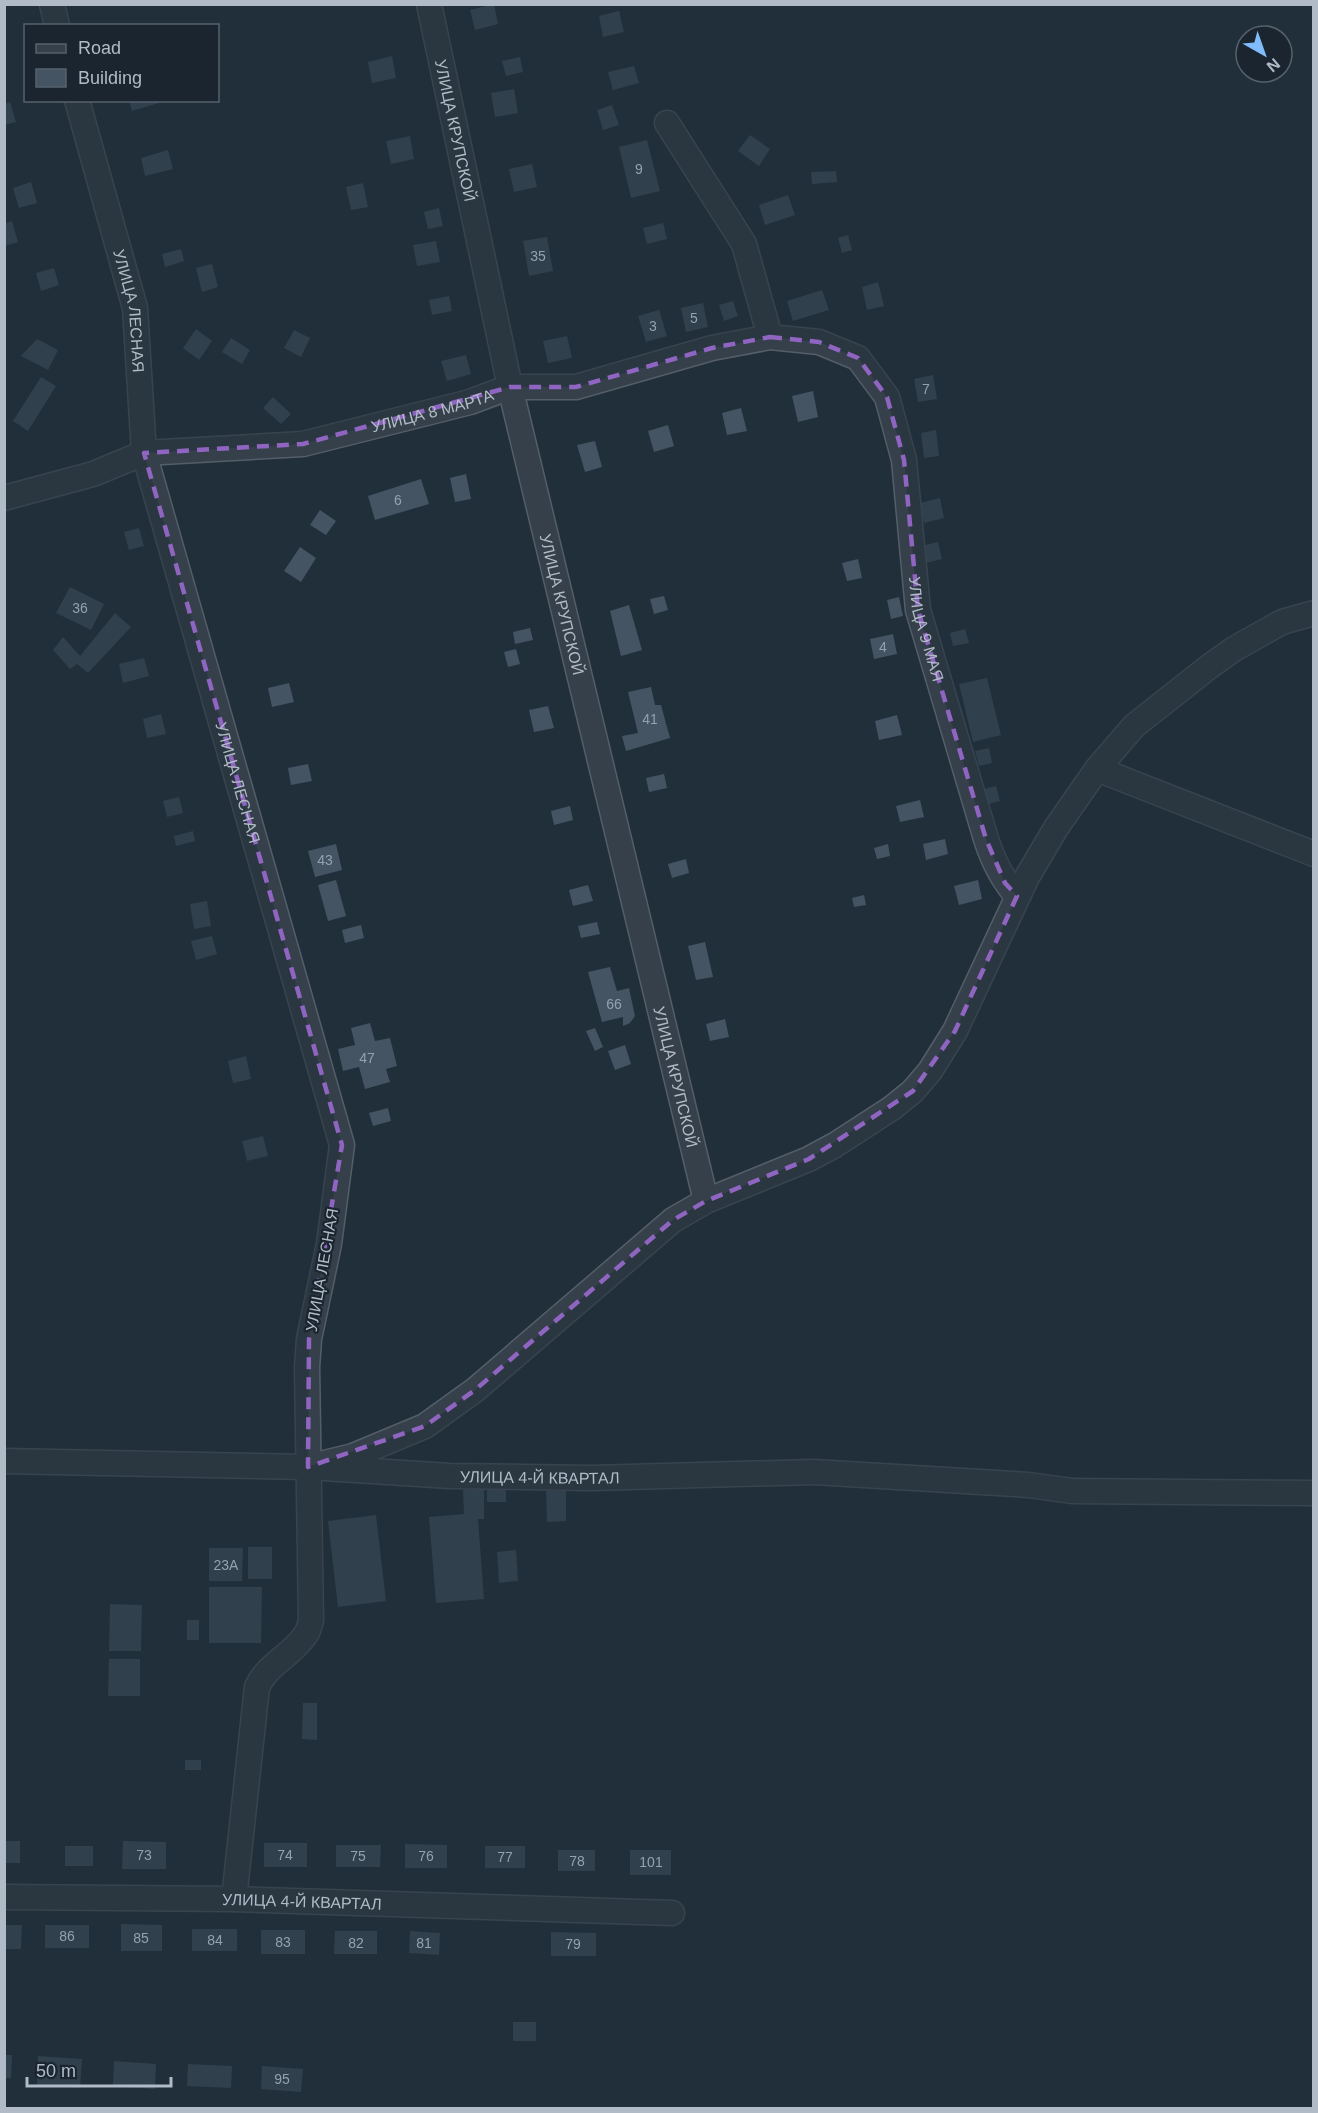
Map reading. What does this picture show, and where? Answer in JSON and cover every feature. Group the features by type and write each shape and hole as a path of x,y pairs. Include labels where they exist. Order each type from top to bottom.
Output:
{"street":[{"path":"52,4 57,24"},
{"name":"УЛИЦА КРУПСКОЙ","path":"429,4 510,387 706,1201"},
{"name":"УЛИЦА ЛЕСНАЯ","path":"78,102 135,308 144,453 342,1145 329,1244 309,1339 306,1406 311,1620 307,1634 270,1668 261,1678 257,1688 234,1899"},
{"path":"667,123 744,244 770,337"},
{"name":"УЛИЦА 8 МАРТА","path":"4,498 93,474 144,453 303,444 470,402 510,387 576,387 712,348 770,337 819,342 858,358"},
{"name":"УЛИЦА 9 МАЯ","path":"858,358 887,397 904,460 918,610 993,861 1017,896"},
{"path":"308,1467 353,1456 425,1426 475,1390 673,1220 706,1201 809,1159 892,1108 913,1091 930,1071 955,1031 1017,896 1056,828 1098,770 1134,726 1234,649 1282,622 1314,613"},
{"path":"1098,770 1314,854"},
{"name":"УЛИЦА 4-Й КВАРТАЛ","path":"4,1461 308,1467 450,1476 591,1478 814,1472 1029,1485 1072,1491 1314,1493"},
{"name":"УЛИЦА 4-Й КВАРТАЛ","path":"4,1897 234,1899 672,1913"}],"highlighted area":[{"path":"770,337 819,342 858,358 887,397 904,460 918,610 986,839 1005,883 1017,896 955,1031 913,1091 809,1159 706,1201 673,1220 475,1390 425,1426 308,1467 309,1339 342,1145 144,453 303,444 510,387 576,387 712,348"}],"building":[{"path":"494,4 498,24 475,30 470,10"},
{"path":"619,11 624,32 603,37 599,16"},
{"path":"392,56 396,78 372,83 368,62"},
{"path":"520,57 523,72 506,76 502,61"},
{"path":"634,66 639,83 613,90 608,72"},
{"path":"514,89 518,113 495,117 491,93"},
{"path":"10,102 16,122 5,125 5,104"},
{"path":"130,102 159,103 132,111"},
{"path":"612,105 619,125 603,130 597,110"},
{"path":"750,135 770,149 759,166 738,151"},
{"path":"410,136 414,159 391,164 386,141"},
{"path":"647,140 660,191 631,198 619,147"},
{"path":"168,150 173,169 145,176 141,158"},
{"path":"532,164 537,187 514,192 509,169"},
{"path":"836,171 837,182 812,184 811,172"},
{"path":"31,182 37,203 19,208 13,188"},
{"path":"363,183 368,207 351,210 346,187"},
{"path":"788,195 795,215 765,225 759,205"},
{"path":"439,208 443,226 428,229 424,212"},
{"path":"12,221 18,242 5,246 4,224"},
{"path":"663,223 667,239 647,244 643,228"},
{"path":"848,235 852,250 842,253 838,238"},
{"path":"547,237 553,271 529,276 523,241"},
{"path":"436,241 440,262 417,266 413,245"},
{"path":"181,249 184,261 165,267 162,254"},
{"path":"212,264 218,287 202,292 196,268"},
{"path":"54,268 59,285 41,291 36,273"},
{"path":"878,282 884,306 867,310 862,287"},
{"path":"822,290 829,310 793,321 787,301"},
{"path":"449,296 452,311 432,315 429,300"},
{"path":"733,301 738,316 724,321 719,305"},
{"path":"703,303 708,327 686,332 681,308"},
{"path":"659,310 667,336 646,342 638,316"},
{"path":"196,329 212,341 199,360 183,348"},
{"path":"294,330 310,338 301,357 284,348"},
{"path":"567,336 572,358 548,363 543,341"},
{"path":"231,338 250,350 242,364 222,352"},
{"path":"37,339 58,350 48,370 21,356"},
{"path":"466,355 471,374 447,381 441,361"},
{"path":"933,375 937,399 918,402 914,379"},
{"path":"41,377 56,386 28,431 13,421"},
{"path":"813,391 818,417 798,422 792,396"},
{"path":"273,397 291,414 281,424 263,408"},
{"path":"741,408 747,431 727,435 722,413"},
{"path":"668,425 674,446 654,452 648,431"},
{"path":"936,430 939,456 924,458 921,433"},
{"path":"595,441 602,467 585,472 577,445"},
{"path":"466,474 471,499 455,502 450,478"},
{"path":"421,479 429,504 375,520 368,496"},
{"path":"940,498 944,518 924,523 920,503"},
{"path":"320,510 336,521 326,535 310,525"},
{"path":"139,528 144,546 129,550 124,532"},
{"path":"938,542 942,559 926,563 922,546"},
{"path":"300,547 316,558 301,582 284,571"},
{"path":"858,559 862,578 847,581 842,563"},
{"path":"70,587 104,604 91,630 56,613"},
{"path":"664,596 668,610 654,614 650,599"},
{"path":"899,597 903,616 891,619 887,600"},
{"path":"629,605 642,650 621,656 610,611"},
{"path":"115,613 131,627 88,673 77,664 70,669 53,650 63,637 80,656"},
{"path":"530,628 533,640 515,644 513,632"},
{"path":"965,629 969,643 953,646 950,633"},
{"path":"893,634 897,654 874,659 870,639"},
{"path":"516,649 520,664 508,667 504,652"},
{"path":"144,658 149,676 123,683 119,664"},
{"path":"987,678 1001,735 973,742 959,684"},
{"path":"289,683 294,702 272,707 268,688"},
{"path":"651,687 655,705 661,705 670,738 626,751 622,736 638,733 628,692"},
{"path":"548,706 554,728 534,732 529,710"},
{"path":"161,714 166,734 147,738 143,719"},
{"path":"897,715 902,735 879,740 875,721"},
{"path":"989,748 992,763 979,766 975,751"},
{"path":"308,764 312,781 291,785 288,768"},
{"path":"664,774 667,788 649,792 646,778"},
{"path":"996,786 1000,801 988,804 984,789"},
{"path":"179,797 183,813 167,817 163,801"},
{"path":"920,800 924,817 900,822 896,806"},
{"path":"570,806 573,820 554,825 551,811"},
{"path":"193,831 195,841 176,846 174,836"},
{"path":"945,839 948,854 926,860 923,844"},
{"path":"336,844 342,870 315,877 308,851"},
{"path":"888,844 890,856 877,859 874,848"},
{"path":"686,859 689,873 672,878 668,864"},
{"path":"336,880 346,916 328,921 318,885"},
{"path":"978,880 982,899 959,905 954,886"},
{"path":"588,885 593,901 573,906 569,890"},
{"path":"864,895 866,905 854,907 852,898"},
{"path":"207,901 211,926 194,929 190,904"},
{"path":"597,922 600,934 581,938 578,926"},
{"path":"361,925 364,938 345,943 342,930"},
{"path":"212,936 217,954 196,960 191,941"},
{"path":"705,942 713,977 696,980 688,946"},
{"path":"610,967 617,991 629,988 635,1016 630,1023 623,1026 623,1017 602,1022 588,972"},
{"path":"725,1019 729,1037 710,1041 706,1024"},
{"path":"370,1023 375,1041 390,1038 397,1066 386,1069 390,1082 365,1089 359,1067 343,1071 338,1049 355,1045 351,1028"},
{"path":"595,1028 603,1047 595,1051 586,1031"},
{"path":"625,1045 631,1064 615,1070 608,1051"},
{"path":"246,1056 251,1079 233,1083 228,1061"},
{"path":"388,1108 391,1121 373,1126 369,1113"},
{"path":"263,1136 268,1156 247,1161 242,1141"},
{"path":"484,1489 484,1519 478,1519 484,1599 436,1603 429,1517 464,1514 463,1490"},
{"path":"487,1490 506,1490 506,1502 487,1502"},
{"path":"546,1491 566,1491 566,1521 547,1522"},
{"path":"376,1515 386,1601 338,1607 328,1521"},
{"path":"248,1547 272,1547 272,1579 248,1579"},
{"path":"209,1548 243,1548 242,1581 209,1581"},
{"path":"516,1550 518,1581 499,1583 497,1552"},
{"path":"209,1587 262,1587 261,1643 209,1643"},
{"path":"110,1604 142,1605 141,1651 109,1651"},
{"path":"187,1620 199,1620 199,1640 187,1640"},
{"path":"109,1659 140,1659 140,1696 108,1696"},
{"path":"303,1703 317,1703 317,1740 302,1739"},
{"path":"185,1760 201,1760 201,1770 185,1770"},
{"path":"4,1841 20,1841 20,1863 4,1863"},
{"path":"123,1841 166,1842 166,1869 122,1869"},
{"path":"264,1843 307,1843 307,1867 264,1867"},
{"path":"405,1844 447,1845 447,1868 405,1868"},
{"path":"336,1845 381,1845 380,1867 336,1867"},
{"path":"65,1846 93,1846 93,1866 65,1866"},
{"path":"485,1846 525,1846 525,1868 485,1868"},
{"path":"558,1850 595,1850 595,1871 558,1871"},
{"path":"630,1850 671,1850 671,1875 630,1875"},
{"path":"121,1924 162,1925 162,1951 121,1951"},
{"path":"4,1925 22,1925 21,1949 4,1949"},
{"path":"45,1925 89,1925 89,1948 45,1948"},
{"path":"192,1929 237,1929 237,1951 192,1951"},
{"path":"261,1930 305,1930 305,1954 261,1954"},
{"path":"335,1931 377,1931 377,1954 334,1954"},
{"path":"410,1931 440,1933 439,1955 409,1953"},
{"path":"551,1932 596,1933 596,1956 551,1956"},
{"path":"513,2022 536,2022 536,2041 513,2041"},
{"path":"4,2055 12,2055 11,2078 4,2078"},
{"path":"38,2056 82,2059 80,2088 37,2085"},
{"path":"114,2061 156,2064 155,2089 113,2086"},
{"path":"188,2064 232,2066 231,2088 187,2086"},
{"path":"262,2066 303,2069 301,2092 261,2089"}]}
